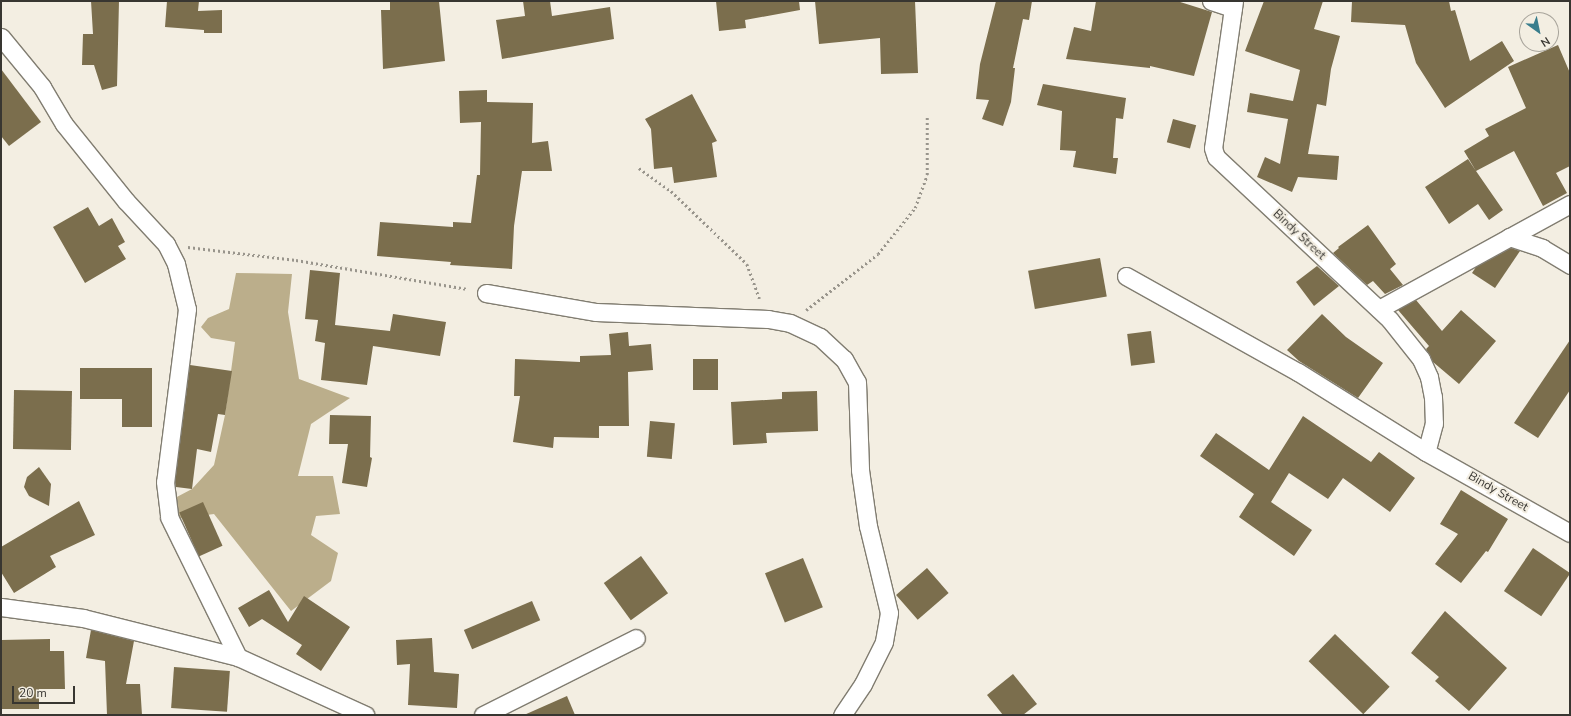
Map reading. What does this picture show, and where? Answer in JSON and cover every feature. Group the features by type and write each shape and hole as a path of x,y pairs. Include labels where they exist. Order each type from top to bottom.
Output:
{"street":[{"path":"1211,1 1233,4"},
{"name":"Bindy Street","path":"1233,4 1213,148 1216,156 1379,309 1421,359 1430,378 1434,424 1426,452"},
{"path":"1,37 42,87 64,124 126,201 166,244 176,264 187,309 165,482 169,517 238,657"},
{"path":"1379,309 1570,204"},
{"path":"1509,237 1542,248 1570,265"},
{"name":"Bindy Street","path":"1126,276 1298,372 1426,452 1570,533"},
{"path":"486,293 596,312 768,319 790,323 820,337 844,359 857,382 860,470 867,519 889,613 884,642 863,684 842,715"},
{"path":"1,607 83,618 238,657 365,715"},
{"path":"483,715 636,638"}],"path":[{"path":"790,323 878,254 915,208 927,175 927,117"},
{"path":"639,168 671,191 747,264 768,319"},
{"path":"166,244 296,260 486,293"}],"shaded area":[{"path":"236,273 292,274 288,312 299,379 350,398 311,424 298,476 333,476 340,514 316,516 311,535 338,553 331,581 291,611 214,514 176,519 173,499 192,489 214,465 225,415 235,342 211,338 201,327 208,318 229,309"}],"building":[{"path":"91,1 119,1 117,86 102,90 94,65 82,65 83,34 93,34"},
{"path":"167,1 199,1 198,11 222,10 222,33 204,33 204,30 165,27"},
{"path":"390,1 439,1 445,61 383,69 381,10 390,10"},
{"path":"523,1 550,1 552,16 610,7 614,39 502,59 496,20 525,16"},
{"path":"716,1 799,1 800,10 745,20 746,28 719,31"},
{"path":"815,1 915,1 918,73 881,74 880,38 819,44"},
{"path":"996,1 1032,1 1029,20 1023,19 1013,68 1015,68 1011,102 1003,126 982,119 989,100 976,99 980,64"},
{"path":"1096,1 1177,1 1212,12 1194,76 1150,66 1150,68 1066,59 1074,27 1091,31"},
{"path":"1264,1 1323,1 1314,29 1340,36 1331,69 1326,106 1317,104 1308,154 1339,156 1337,180 1298,177 1292,192 1257,177 1265,157 1280,164 1288,119 1247,112 1250,93 1293,101 1300,70 1245,51"},
{"path":"1352,1 1449,1 1451,11 1455,10 1470,61 1502,41 1514,61 1445,108 1416,63 1405,25 1351,22"},
{"path":"1559,47 1570,73 1570,166 1556,173 1567,193 1543,206 1514,151 1476,171 1464,151 1489,136 1485,129 1526,108 1508,67 1542,52 1559,52"},
{"path":"1,69 41,122 9,146 1,136"},
{"path":"1043,84 1126,98 1123,119 1116,118 1113,158 1118,158 1116,174 1073,167 1076,151 1060,150 1062,111 1037,105"},
{"path":"487,90 487,102 533,103 532,143 548,141 552,171 522,171 514,226 512,269 450,265 451,262 377,256 380,222 453,227 453,222 471,223 477,175 480,175 481,122 460,123 459,91"},
{"path":"692,94 717,141 712,143 717,177 674,183 672,167 654,169 651,129 645,119"},
{"path":"1173,119 1196,125 1190,148 1167,142"},
{"path":"1468,159 1503,210 1489,220 1478,204 1449,224 1425,187"},
{"path":"88,207 99,226 112,218 125,242 118,246 126,259 85,283 53,227"},
{"path":"1368,225 1396,264 1390,269 1403,285 1385,294 1373,281 1367,285 1333,253 1339,248 1338,247"},
{"path":"1511,248 1520,251 1495,288 1472,273 1476,267"},
{"path":"1100,258 1107,296 1035,309 1028,271"},
{"path":"1317,266 1339,286 1314,306 1296,282"},
{"path":"310,270 340,273 335,325 390,331 393,314 446,322 440,356 373,346 367,385 321,380 325,343 315,341 318,320 305,319"},
{"path":"1416,300 1442,331 1461,310 1496,341 1459,384 1433,362 1426,349 1429,346 1398,310"},
{"path":"1322,314 1346,337 1383,363 1358,398 1299,361 1287,350"},
{"path":"1151,331 1155,363 1131,366 1127,334"},
{"path":"628,332 629,346 651,344 653,370 628,372 629,426 599,426 599,438 554,437 553,448 513,442 520,396 514,396 515,359 580,362 580,356 611,355 609,334"},
{"path":"1570,340 1570,390 1538,438 1514,423"},
{"path":"693,359 718,359 718,390 693,390"},
{"path":"190,365 232,371 225,415 218,414 211,452 197,449 192,489 176,487 175,482"},
{"path":"80,368 152,368 152,427 122,427 122,399 80,399"},
{"path":"14,390 72,391 71,450 13,449"},
{"path":"817,391 818,431 766,433 767,443 733,445 731,402 782,399 782,392"},
{"path":"330,415 371,416 370,457 372,458 367,487 342,483 348,444 329,444"},
{"path":"1303,416 1371,462 1379,452 1415,478 1390,512 1343,478 1328,499 1289,473 1271,502 1312,530 1294,556 1239,517 1254,494 1200,456 1216,433 1269,470"},
{"path":"650,421 675,423 672,459 647,457"},
{"path":"39,467 51,484 49,506 29,496 24,487 27,477"},
{"path":"1461,490 1508,519 1488,552 1486,551 1461,583 1435,564 1458,534 1440,524"},
{"path":"79,501 95,535 50,556 56,567 14,593 1,572 1,547"},
{"path":"203,502 223,546 199,556 179,513"},
{"path":"1533,548 1570,573 1541,616 1504,591"},
{"path":"641,556 668,593 631,620 604,583"},
{"path":"803,558 823,607 785,622 765,573"},
{"path":"927,568 949,593 918,620 896,595"},
{"path":"269,590 288,622 304,596 350,627 321,671 296,654 302,645 262,619 249,627 238,608"},
{"path":"532,601 540,620 472,649 464,630"},
{"path":"1445,611 1507,668 1469,711 1435,681 1439,677 1411,653"},
{"path":"91,630 134,641 126,684 140,684 142,715 107,715 105,661 86,658"},
{"path":"1335,634 1390,687 1363,714 1309,661"},
{"path":"432,638 434,672 459,674 457,708 408,705 410,664 397,665 396,640"},
{"path":"50,639 50,651 64,651 65,689 39,689 39,709 1,709 1,640"},
{"path":"174,667 230,671 227,712 171,708"},
{"path":"1013,674 1037,704 1023,715 1003,715 987,695"},
{"path":"567,696 575,715 524,715"}]}
